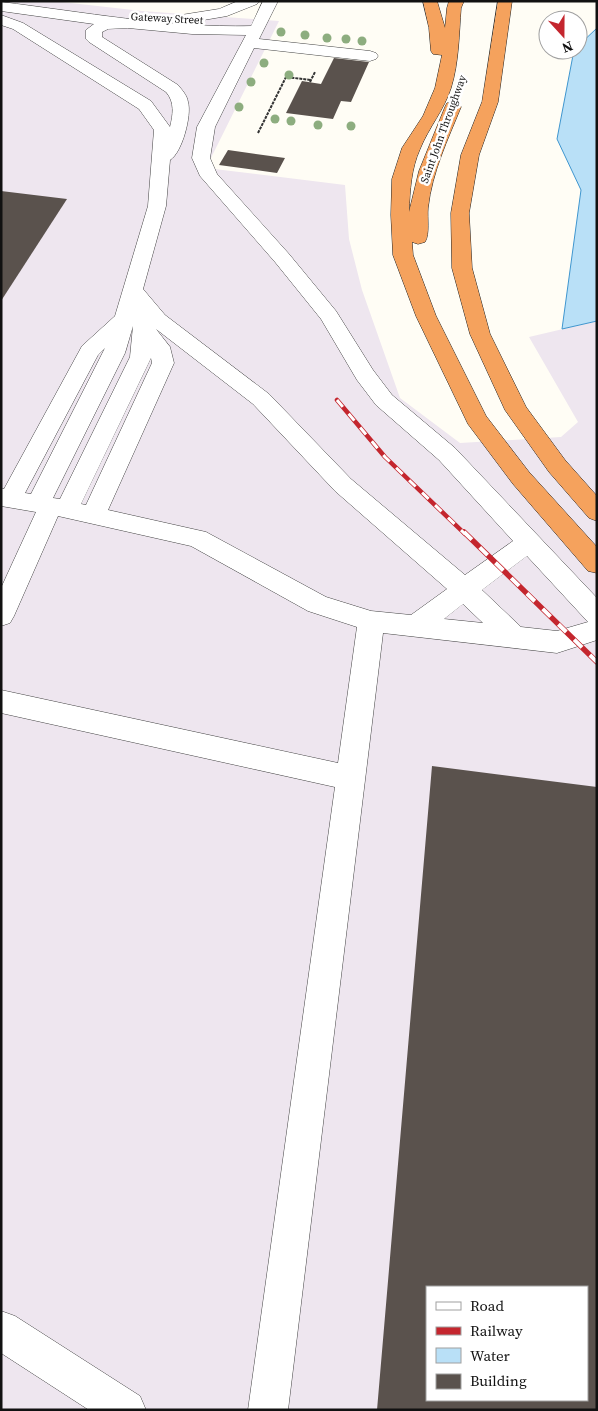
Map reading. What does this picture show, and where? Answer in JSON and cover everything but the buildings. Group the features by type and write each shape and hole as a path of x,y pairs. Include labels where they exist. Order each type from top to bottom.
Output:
{"highway":[{"path":"411,148 423,108 436,76 439,52 437,28 430,1"},
{"name":"Saint John Throughway","path":"457,1 454,8 449,62 443,88 431,116 411,148 401,179 400,215 403,255 426,316 476,419 521,478 597,564"},
{"name":"Saint John Throughway","path":"466,66 473,1"},
{"path":"505,1 490,102 470,155 460,213 462,268 480,334 516,410 557,466 597,512"},
{"name":"Saint John Throughway","path":"426,316 419,264 417,224 421,190 433,151 460,90"}],"street":[{"path":"172,19 222,13 252,1"},
{"path":"271,1 206,127 201,158 209,176 282,258 329,316 384,400 447,454 597,615"},
{"name":"Gateway Street","path":"1,6 73,14 172,19 255,32"},
{"path":"1,14 26,20 51,31 147,91 158,99 163,107 161,166 157,206 133,290 134,322 141,357 52,506"},
{"name":"Gateway Street","path":"73,14 134,25 216,32 255,32"},
{"path":"1,19 18,26 145,105 163,130"},
{"path":"134,25 105,24 94,30 94,40 160,80 177,94 180,105 179,129 161,166"},
{"path":"1,31 124,111"},
{"path":"255,32 370,56"},
{"path":"137,122 154,141 161,166"},
{"path":"133,290 158,320 261,399 343,486 464,590 514,637"},
{"path":"134,322 89,351 6,498 52,506 197,538 317,604 371,621 558,642 597,630"},
{"path":"1,616 52,506 114,353 134,322"},
{"path":"93,515 163,363 159,347 134,322"},
{"path":"415,626 529,542"},
{"path":"268,1410 371,621"},
{"path":"1,701 350,778"},
{"path":"1,1330 126,1410"}],"path":[{"path":"258,133 286,77 310,81 318,66"}],"shaded area":[{"path":"1,1 53,1 142,11 279,21 206,168 345,185 349,239 362,290 400,398 460,443 561,437 578,422 529,337 597,321 597,1410 1,1410"}],"water":[{"path":"597,28 597,321 562,329 581,190 557,139 572,60 588,60 588,37"}],"railway":[{"path":"337,400 385,457 465,534"},
{"path":"464,532 597,662"}]}
